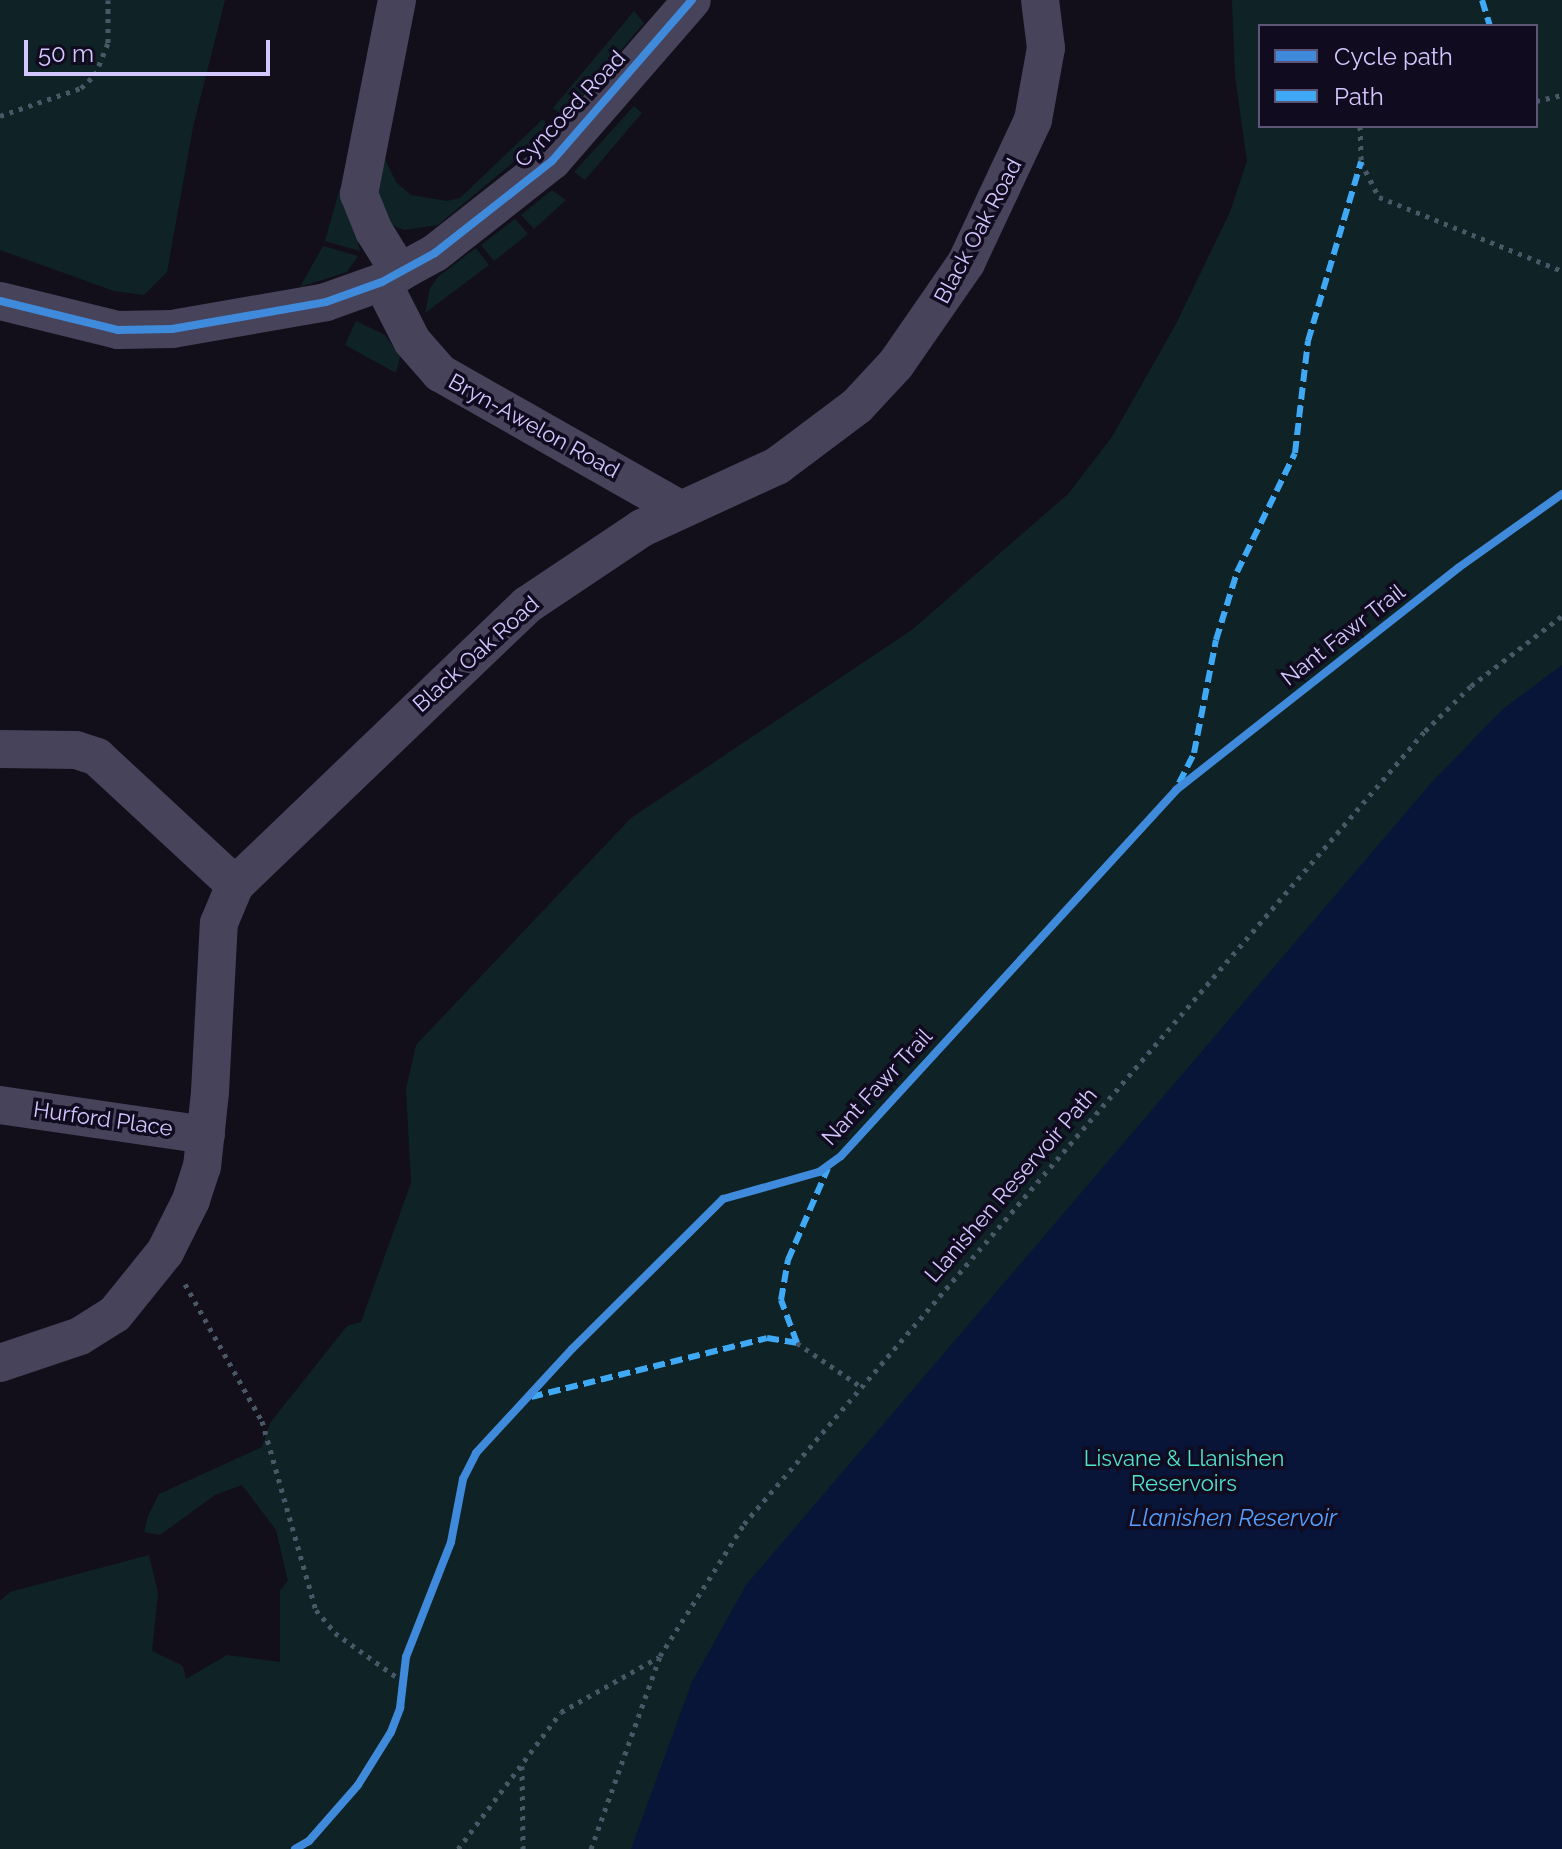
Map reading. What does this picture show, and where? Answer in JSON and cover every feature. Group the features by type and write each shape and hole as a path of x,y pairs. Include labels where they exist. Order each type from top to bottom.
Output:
{"street":[{"name":"Bryn-Awelon Road","path":"397,0 359,194 412,341 440,373 681,510"},
{"name":"Cyncoed Road","path":"0,301 118,330 172,329 274,313 391,278 473,226 552,161 692,0"},
{"name":"Black Oak Road","path":"0,1363 80,1336 115,1314 165,1252 191,1200 206,1135 219,923 235,885 527,605 602,552 681,510 777,466 822,435 896,364 936,312 994,209 1033,120 1046,48 1040,0"},
{"path":"0,749 76,750 97,757 235,885"},
{"name":"Hurford Place","path":"0,1105 206,1135"}],"path":[{"path":"0,116 81,88 95,75 108,43 108,0"},
{"path":"1538,101 1562,95"},
{"path":"1360,128 1361,162 1379,197 1562,271"},
{"path":"165,1252 262,1421 316,1610 335,1633 402,1681"},
{"path":"797,1343 860,1386"},
{"path":"458,1849 561,1712 660,1656"},
{"path":"522,1765 523,1849"}],"green space":[{"path":"0,0 225,0 193,127 167,272 144,295 114,291 0,250"},
{"name":"Lisvane & Llanishen Reservoirs","path":"1232,0 1562,0 1562,1849 0,1849 0,1601 10,1592 149,1555 158,1593 152,1651 183,1666 186,1679 227,1655 280,1662 280,1590 288,1581 276,1530 242,1485 215,1495 160,1535 144,1532 159,1494 262,1447 270,1423 347,1326 361,1322 411,1183 406,1089 416,1045 631,818 913,629 1068,494 1112,437 1176,324 1230,212 1247,161 1235,76"},
{"path":"634,11 644,23 566,115 553,108"},
{"path":"634,106 642,113 585,180 574,172"},
{"path":"543,119 551,131 438,225 404,230 392,225 371,182 381,151 396,182 411,195 447,201 460,198"},
{"path":"340,188 345,190 360,251 325,241"},
{"path":"552,190 566,200 534,229 521,215"},
{"path":"515,219 528,234 494,261 481,245"},
{"path":"323,246 358,256 347,272 300,287"},
{"path":"476,248 489,265 425,313 430,288 439,276"},
{"path":"356,321 385,335 400,357 396,373 345,345"}],"water":[{"name":"Llanishen Reservoir","path":"1562,665 1562,1849 631,1849 692,1682 746,1585 1432,782 1503,709"}],"marked path":[{"path":"1482,0 1489,24"},
{"path":"1179,783 1194,753 1216,640 1237,572 1295,453 1308,341 1361,162"},
{"path":"531,1397 767,1338 797,1343 781,1300 788,1260 828,1168"}],"cycle path":[{"path":"0,301 118,330 172,329 326,302 382,282 435,253 552,161 692,0"},
{"name":"Nant Fawr Trail","path":"295,1849 309,1841 358,1785 391,1732 400,1708 406,1657 451,1542 463,1479 476,1453 572,1349 723,1199 819,1172 841,1156 1176,790 1458,568 1562,494"}]}
